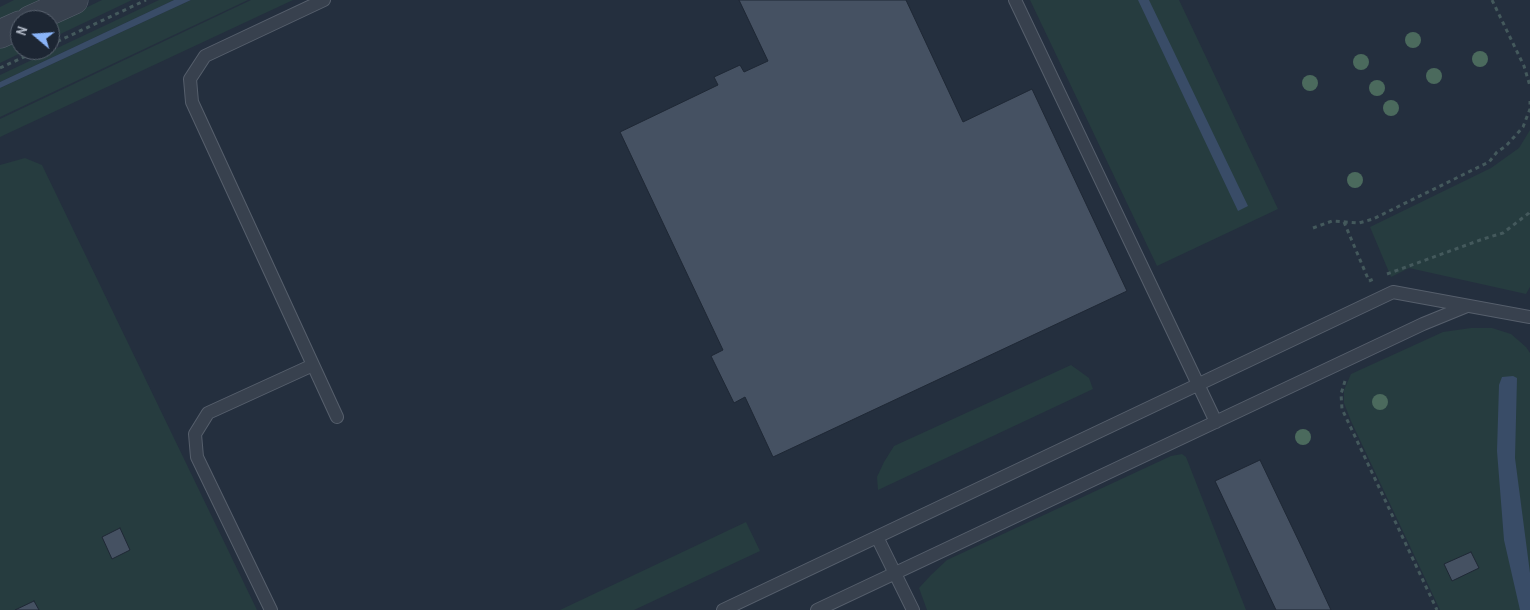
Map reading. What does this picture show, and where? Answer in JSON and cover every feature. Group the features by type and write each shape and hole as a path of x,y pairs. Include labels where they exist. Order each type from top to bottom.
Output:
{"street":[{"path":"52,10 74,0"}],"lane":[{"path":"324,0 205,56 190,79 192,102 337,417"},
{"path":"1015,0 1216,422"},
{"path":"723,610 1393,292 1530,317"},
{"path":"817,610 1422,324 1467,306"},
{"path":"271,610 197,457 195,434 208,412 313,365"},
{"path":"877,537 912,610"}],"path":[{"path":"60,40 146,0"},
{"path":"1492,0 1524,66 1530,86"},
{"path":"0,68 17,60"},
{"path":"1313,228 1332,220 1360,223 1373,219 1489,162 1523,127 1530,109 1530,101"},
{"path":"1385,275 1483,239 1503,234 1529,213 1530,210"},
{"path":"1344,222 1371,286"},
{"path":"1369,281 1377,278"},
{"path":"1347,376 1341,394 1342,409 1437,610"}],"green space":[{"path":"14,0 44,0 23,10 10,10 10,16 0,21 0,7"},
{"path":"102,0 132,0 60,34 60,20"},
{"path":"159,0 174,0 60,54 60,47"},
{"path":"191,0 248,0 0,117 0,88"},
{"path":"251,0 293,0 0,137 0,119"},
{"path":"1030,0 1179,0 1278,209 1157,266"},
{"path":"10,44 10,58 0,63 0,48"},
{"path":"32,60 47,60 0,82 0,75"},
{"path":"1530,130 1530,287 1526,294 1409,268 1391,277 1370,227 1491,168 1519,148"},
{"path":"25,158 42,165 257,610 0,610 0,165"},
{"path":"1471,328 1492,328 1511,334 1530,353 1530,610 1440,610 1344,403 1344,390 1351,374 1443,332"},
{"path":"1071,365 1089,378 1093,389 878,490 877,477 894,446"},
{"path":"1182,454 1186,457 1246,610 927,610 919,588 947,560 1171,456"},
{"path":"746,522 760,551 634,610 560,610"}],"water":[{"path":"174,0 191,0 0,88 0,82 47,60 60,60 60,54"},
{"path":"1138,0 1149,0 1248,206 1238,211"},
{"path":"1513,376 1517,378 1515,458 1530,573 1530,610 1520,610 1504,540 1497,451 1499,385 1502,377"}],"building":[{"path":"739,0 906,0 963,122 1032,89 1127,291 773,457 745,397 734,403 711,356 723,350 620,132 718,85 714,77 740,65 744,72 768,61"},
{"path":"1260,460 1331,610 1276,610 1215,481"},
{"path":"120,528 130,550 112,559 102,537"},
{"path":"1471,552 1479,568 1452,581 1444,564"},
{"path":"34,601 39,610 15,610"}]}
